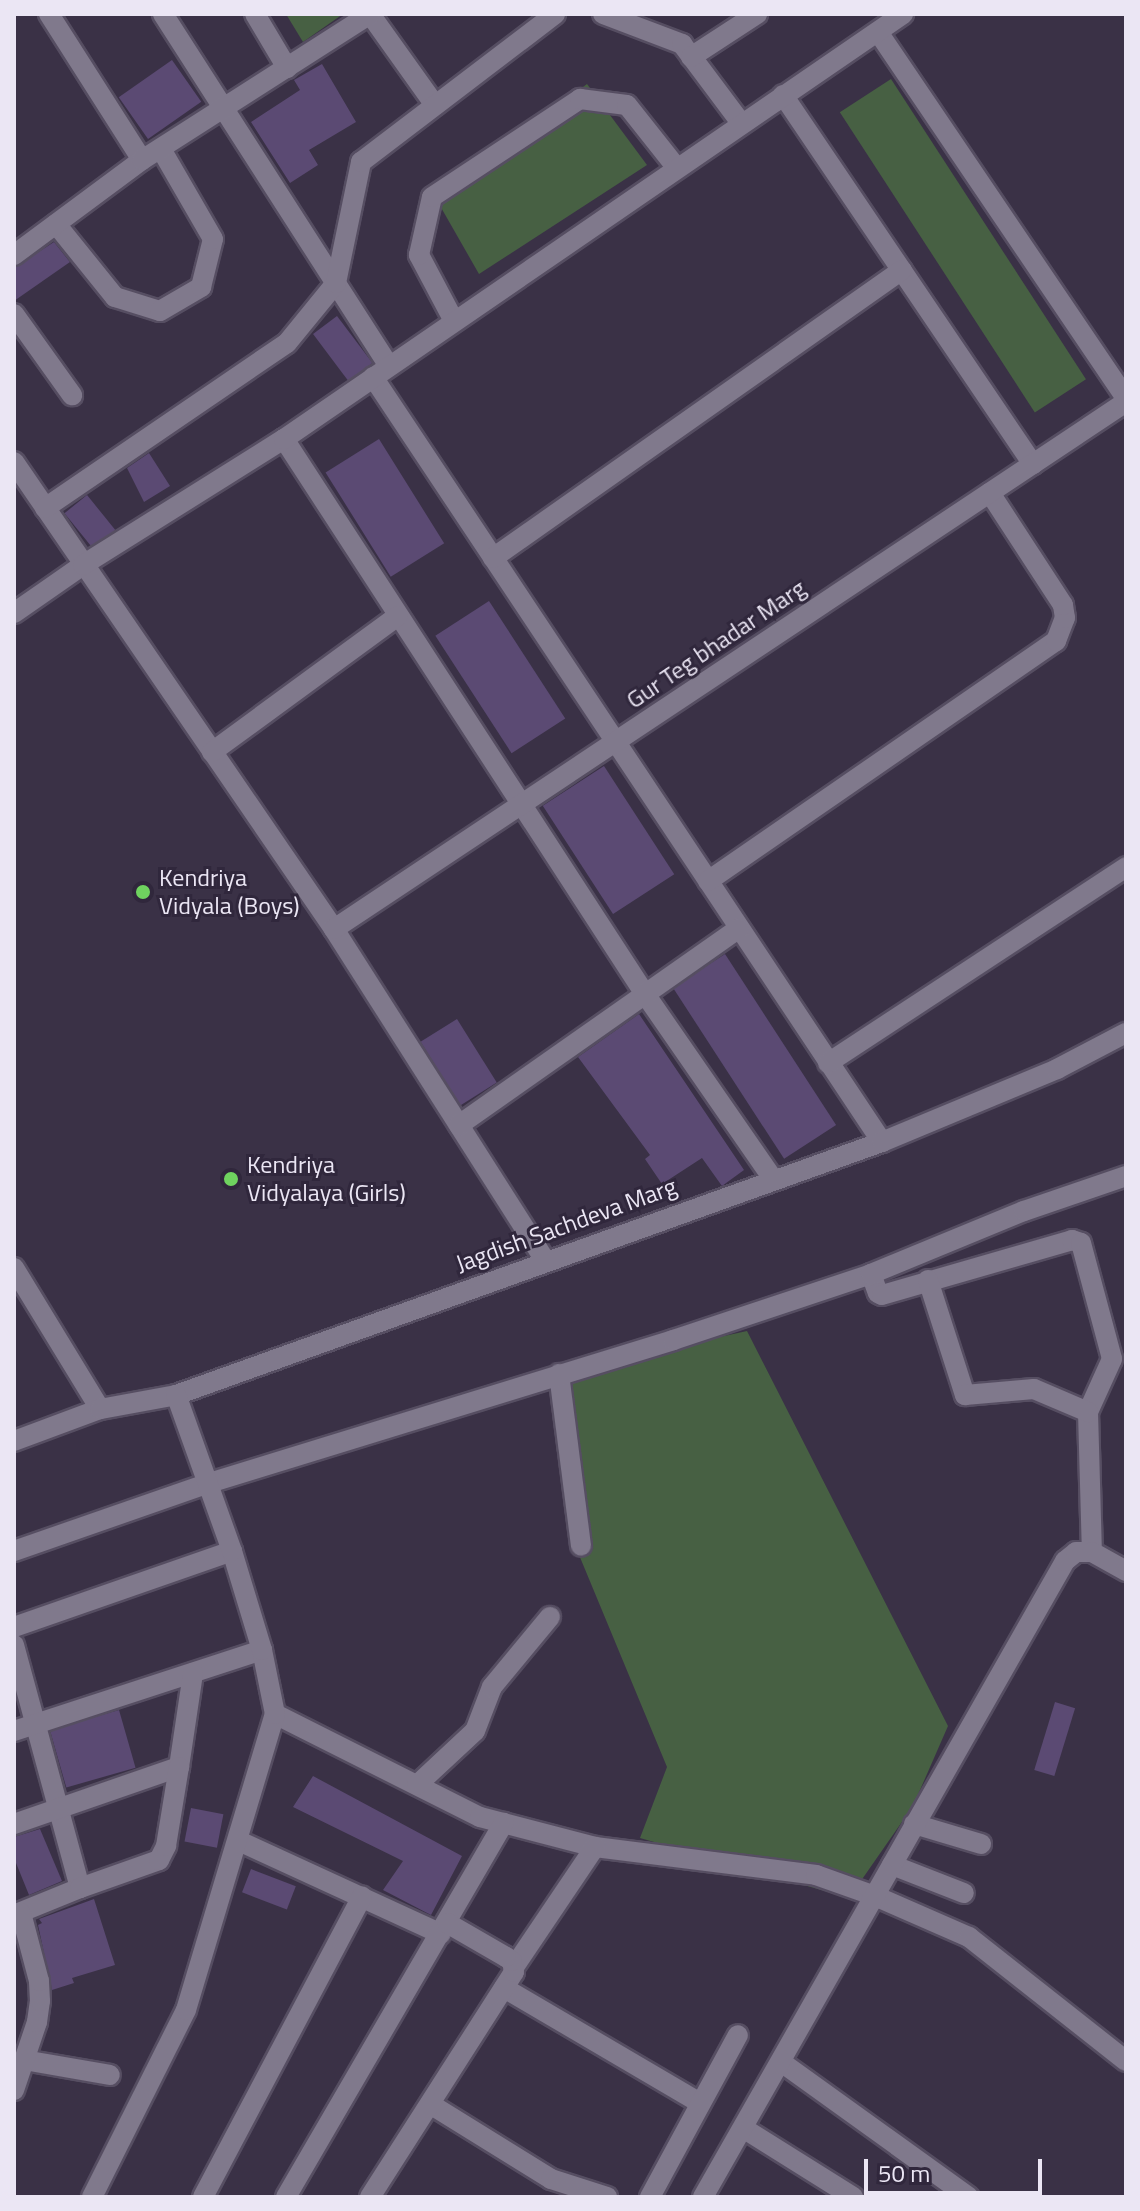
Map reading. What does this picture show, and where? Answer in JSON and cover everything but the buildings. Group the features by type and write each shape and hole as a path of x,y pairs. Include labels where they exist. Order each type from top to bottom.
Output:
{"street":[{"path":"49,14 142,160"},
{"path":"163,14 336,283 381,372 493,558 882,1142"},
{"path":"255,14 287,68"},
{"path":"14,255 142,160 370,14 435,105"},
{"path":"45,508 287,343 336,283 361,162 555,14"},
{"path":"603,14 682,44 741,123"},
{"path":"691,57 757,14"},
{"path":"14,613 83,565 284,439 903,14"},
{"path":"878,32 1126,400"},
{"path":"783,95 1033,464"},
{"path":"454,321 419,255 432,197 580,99 627,105 677,168"},
{"path":"56,224 115,297 160,311 201,287 213,239 161,149"},
{"path":"493,558 902,270"},
{"path":"14,314 72,395"},
{"name":"Gur Teg bhadar Marg","path":"334,929 1126,400"},
{"path":"284,439 645,994 773,1179"},
{"path":"14,462 334,929 545,1260"},
{"path":"708,881 1056,641 1065,618 1063,605 990,493"},
{"path":"212,752 398,616"},
{"path":"828,1063 1126,867"},
{"path":"459,1125 739,928"},
{"name":"Jagdish Sachdeva Marg","path":"14,1441 100,1409 176,1395 545,1260 882,1142 1057,1069 1126,1033"},
{"path":"14,1551 209,1483 871,1274 1024,1211 1126,1176"},
{"path":"871,1274 878,1293 882,1295 1072,1240 1081,1243 1112,1359 1088,1412 1092,1552"},
{"path":"14,1268 100,1409"},
{"path":"928,1280 965,1395 1034,1389 1088,1412"},
{"path":"559,1374 581,1546"},
{"path":"92,2197 186,2010 275,1714 262,1650 232,1551 176,1395"},
{"path":"14,1627 232,1551"},
{"path":"703,2197 1065,1561 1076,1552 1092,1552 1126,1571"},
{"path":"417,1785 475,1731 492,1687 550,1617"},
{"path":"14,1645 80,1888"},
{"path":"14,1731 262,1650"},
{"path":"14,2090 37,2022 40,2001 39,1981 18,1914 159,1860 166,1846 193,1673"},
{"path":"275,1714 480,1817 595,1847 816,1875 875,1896 969,1937 1126,2061"},
{"path":"14,1824 179,1767"},
{"path":"286,2197 504,1823"},
{"path":"914,1824 981,1844"},
{"path":"239,1841 362,1897 444,1928 506,1957 514,1967"},
{"path":"370,2197 504,1988 514,1967 595,1847"},
{"path":"892,1865 964,1893"},
{"path":"203,2197 362,1897"},
{"path":"504,1988 700,2103"},
{"path":"650,2197 738,2035"},
{"path":"24,2060 110,2075"},
{"path":"781,2062 969,2197"},
{"path":"430,2104 551,2179 607,2197"},
{"path":"743,2128 853,2197"}],"green space":[{"path":"286,14 343,14 303,42"},
{"path":"891,79 1086,379 1035,412 840,112"},
{"path":"587,84 647,165 479,274 435,197"},
{"path":"747,1331 948,1726 913,1806 849,1898 640,1838 667,1767 572,1538 559,1372"}],"place":[{"name":"Kendriya Vidyala (Boys)","path":"143,892"},
{"name":"Kendriya Vidyalaya (Girls)","path":"231,1179"}]}
